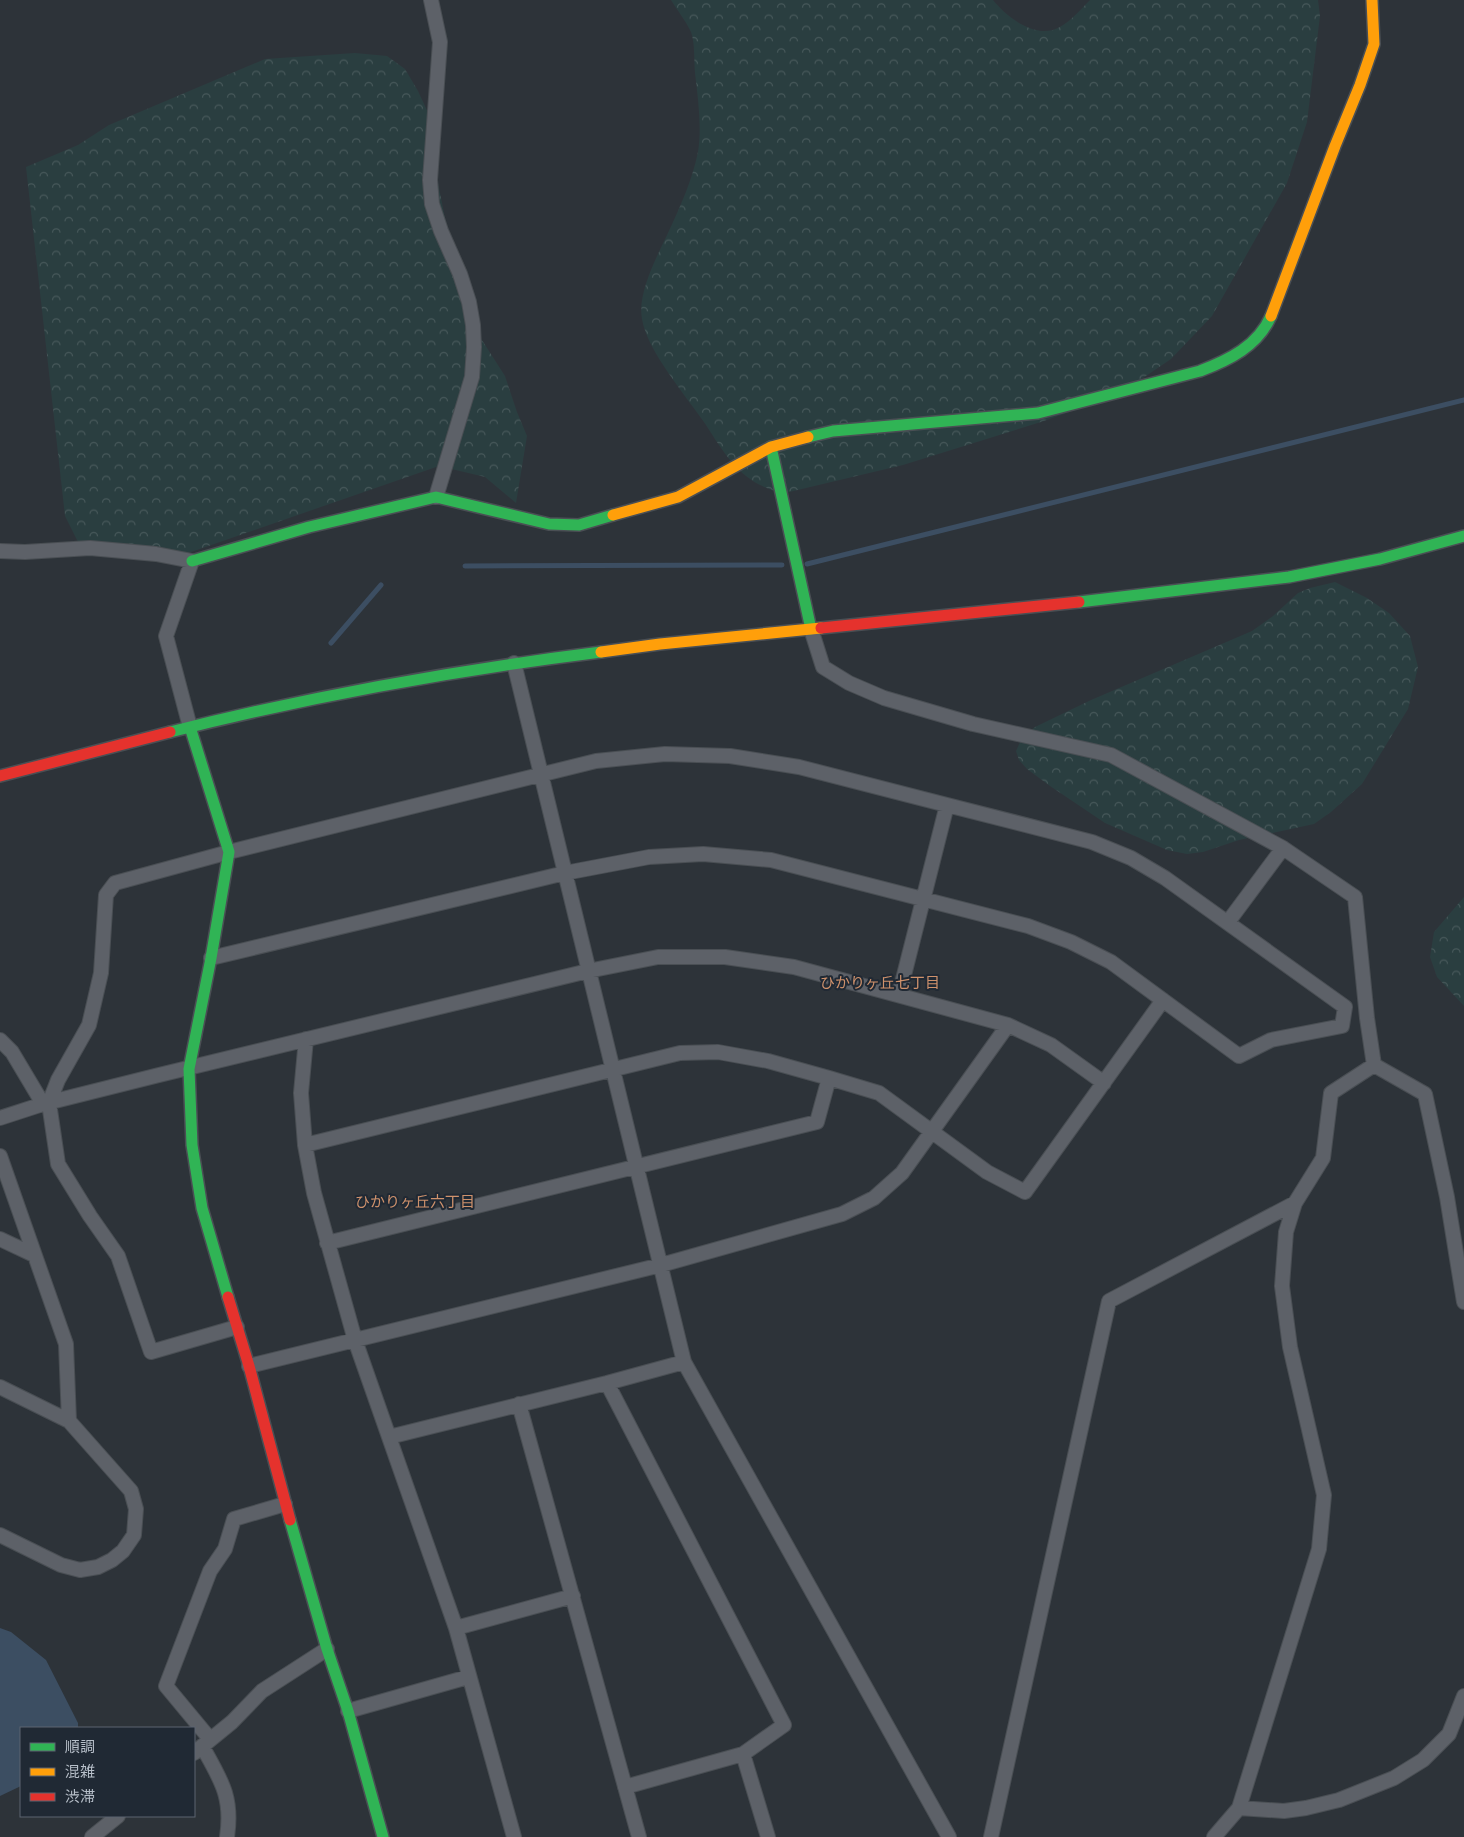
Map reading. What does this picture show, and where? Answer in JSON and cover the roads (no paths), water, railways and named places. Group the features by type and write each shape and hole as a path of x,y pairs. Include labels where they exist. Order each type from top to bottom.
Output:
{"street":[{"path":"431,0 440,42 430,180 432,204 441,231 460,274 473,325 474,346 472,377 436,497"},
{"path":"0,551 25,552 90,548 156,554 192,561 309,527 436,497 549,524 579,525 678,497 771,447 833,431 1038,413 1200,371 1222,363 1241,353 1256,340 1270,320 1374,44 1372,0"},
{"path":"771,447 811,629 824,667 849,682 884,698 964,722 1111,754 1282,848 1355,897 1367,1018 1374,1065"},
{"path":"0,776 190,727 326,698 514,663 660,644 1132,597 1289,577 1380,560 1464,536"},
{"path":"192,561 166,636 190,727 229,852 190,1069 192,1145 202,1208 249,1366 285,1504 327,1649 348,1711 383,1837"},
{"path":"514,663 684,1362 949,1837"},
{"path":"46,1103 89,1025 101,974 106,895 115,883 229,852 596,761 665,754 730,756 799,767 1092,842 1130,858 1165,878 1345,1008 1342,1026 1271,1040 1239,1056 1111,962 1071,942 1028,926 771,860 703,854 649,857 565,873 211,958"},
{"path":"899,995 947,805"},
{"path":"1228,922 1282,848"},
{"path":"0,1118 46,1103 306,1039 588,971 658,957 726,957 794,967 1008,1025 1051,1045 1104,1083"},
{"path":"305,1144 680,1053 718,1052 768,1062 879,1093 987,1172 1025,1192 1163,1000"},
{"path":"249,1366 661,1265 842,1214 874,1198 902,1174 1008,1025"},
{"path":"306,1039 301,1093 305,1144 314,1194 354,1340 456,1628 514,1837"},
{"path":"0,1040 12,1052 46,1103 58,1164 90,1216 118,1256 151,1352 237,1327"},
{"path":"1214,1837 1239,1808 1319,1549 1324,1495 1290,1347 1282,1286 1286,1232 1295,1203 1324,1158 1331,1093 1374,1065"},
{"path":"1374,1065 1425,1094 1447,1196 1464,1302"},
{"path":"327,1243 817,1122 829,1078"},
{"path":"0,1156 66,1344 69,1421"},
{"path":"991,1837 1108,1301 1295,1203"},
{"path":"0,1239 34,1255"},
{"path":"389,1437 684,1362"},
{"path":"607,1383 784,1725 743,1754 625,1787"},
{"path":"0,1387 69,1421 131,1491 136,1509 134,1535 123,1551 112,1560 98,1567 80,1570 61,1565 0,1535"},
{"path":"520,1404 639,1837"},
{"path":"191,1727 166,1686 210,1571 225,1549 234,1519 285,1504"},
{"path":"456,1628 572,1596"},
{"path":"202,1746 232,1722 262,1691 327,1649"},
{"path":"348,1711 468,1676"},
{"path":"1239,1808 1284,1811 1306,1808 1339,1800 1394,1778 1423,1760 1449,1734 1464,1696"},
{"path":"195,1734 220,1779 227,1798 230,1817 227,1837"},
{"path":"743,1754 768,1837"},
{"path":"92,1837 117,1817"}],"water":[{"path":"0,1628 11,1632 46,1660 78,1723 78,1727 20,1727 20,1786 0,1796"}],"waterway":[{"path":"807,564 1464,400"},
{"path":"465,566 782,565"},
{"path":"331,643 381,585"}],"district":[{"name":"ひかりヶ丘七丁目","path":"880,983"},
{"name":"ひかりヶ丘六丁目","path":"415,1202"}]}
